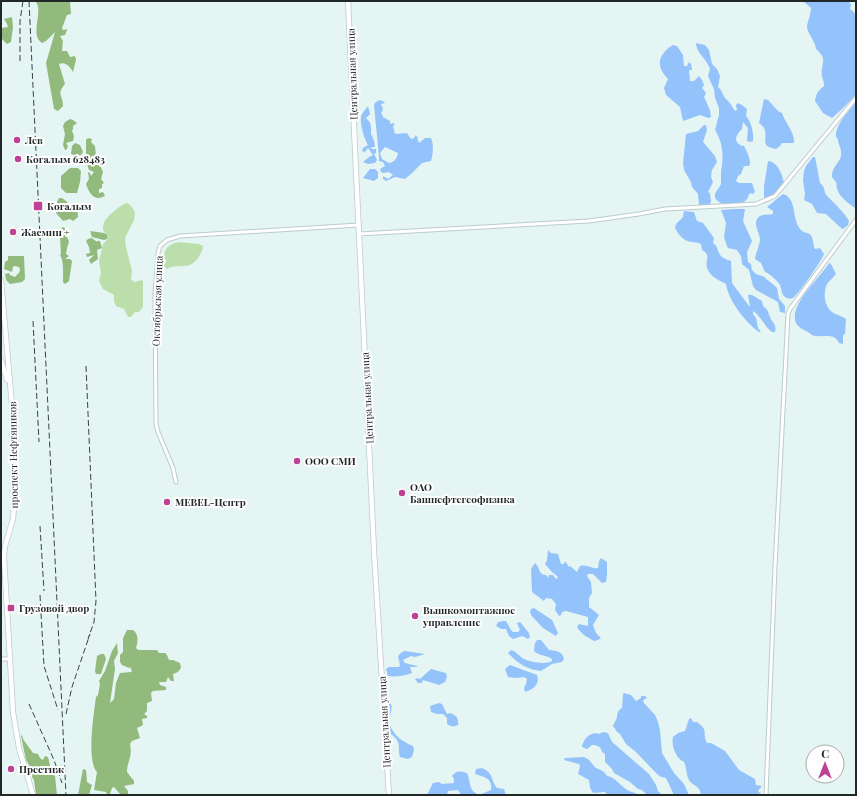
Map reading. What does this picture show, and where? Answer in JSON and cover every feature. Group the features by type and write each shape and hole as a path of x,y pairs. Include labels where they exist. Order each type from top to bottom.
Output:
{"street":[{"name":"Центральная улица","path":"348,1 374,551 389,795"},
{"path":"359,234 589,221 665,209 756,204 775,196 856,98"},
{"path":"766,795 775,567 788,314 790,309 856,220"},
{"name":"Октябрьская улица","path":"176,482 173,468 156,424 155,295 157,258 160,246 167,240 180,236 359,225"},
{"name":"проспект Нефтяников","path":"1,280 12,406 14,514 5,546 4,557 9,659 16,729 22,758 33,795"},
{"path":"1,336 3,314"},
{"path":"1,321 6,339"},
{"path":"1,360 6,374 12,406"},
{"path":"1,659 9,659"}],"green space":[{"path":"36,1 71,1 71,14 67,15 62,28 63,30 67,30 65,35 60,36 63,41 62,51 67,51 70,57 75,56 76,60 73,72 66,64 59,64 65,84 60,93 63,106 58,111 54,109 46,63 55,32 42,43 39,40 36,31 38,6"},
{"path":"12,17 13,27 11,42 7,44 1,38 1,28 8,27 4,19"},
{"path":"70,119 77,123 73,126 73,141 66,143 68,146 65,150 63,145 65,134 63,126 65,122"},
{"path":"88,138 92,139 91,142 95,146 96,156 103,172 101,179 104,183 102,184 102,188 99,189 99,193 103,192 105,196 101,198 92,196 86,184 89,179 88,172 91,176 94,172 89,170 86,161 86,157 88,156 86,154 86,140"},
{"path":"75,143 80,145 83,152 81,155 77,156 71,154 72,146"},
{"path":"70,168 78,168 81,171 77,193 66,193 61,188 61,176"},
{"path":"59,198 62,198 67,202 70,210 77,208 78,217 73,221 70,219 63,221 56,213 59,209 57,202"},
{"path":"127,203 135,212 134,220 125,238 132,271 131,279 134,282 142,280 143,282 143,307 139,312 135,312 131,317 128,317 124,309 116,306 114,295 103,289 99,281 101,273 99,261 103,244 107,240 107,236 103,230 103,225 112,213"},
{"path":"62,227 65,228 69,242 66,254 69,256 65,259 70,259 72,261 69,281 65,284 63,282 63,264 60,255 60,237 58,235 61,233"},
{"path":"90,231 104,233 107,235 107,239 104,240 92,237"},
{"path":"92,238 97,242 100,241 102,248 97,250 98,259 91,264 89,260 94,255 87,257 86,254 90,253 86,241"},
{"path":"179,242 199,244 203,246 198,258 190,265 175,266 167,269 164,266 164,253 167,247"},
{"path":"8,256 24,256 25,279 22,282 10,284 6,280 5,274 9,273 15,277 20,270 19,267 14,266 12,272 4,269"},
{"path":"127,630 133,630 135,632 138,641 136,648 138,650 157,650 159,653 165,653 169,660 180,663 181,668 178,672 173,674 174,681 171,681 168,677 166,682 159,682 160,685 166,687 166,690 153,691 151,693 152,701 147,703 147,711 144,714 147,718 142,719 143,725 137,728 140,738 132,741 130,744 131,752 127,772 134,781 134,784 124,786 128,791 128,795 121,795 114,787 112,788 110,794 107,795 106,792 94,790 97,772 94,767 91,750 94,711 100,684 99,681 117,643 118,653 114,661 115,669 110,703 114,699 116,683 120,673 132,671 130,667 129,668 122,665 120,662 120,655 123,652 123,638"},
{"path":"104,654 106,659 101,674 96,674 97,656"},
{"path":"22,735 23,739 33,753 38,754 43,760 45,756 48,757 52,774 55,776 57,795 36,795 34,780 26,760"},
{"path":"83,769 86,770 87,782 92,785 89,795 78,795"}],"water":[{"path":"803,1 848,1 851,4 850,9 854,12 856,18 856,95 832,118 823,113 815,101 818,92 824,86 822,76 823,59 816,49 807,27 811,8"},
{"path":"696,43 705,45 709,50 712,64 717,69 720,76 718,87 735,111 737,110 736,105 738,103 747,109 746,116 752,127 753,141 747,141 748,128 743,122 742,129 736,141 740,145 744,146 749,156 750,164 749,166 744,166 736,181 739,183 752,183 755,192 753,194 750,193 746,200 742,203 728,205 720,203 715,197 721,184 722,150 715,130 719,115 719,108 715,98 714,89 708,76 710,69 707,62 696,47"},
{"path":"673,45 677,46 683,55 684,66 687,66 689,62 691,64 692,70 689,70 690,81 694,81 699,76 702,80 704,85 702,88 706,93 704,97 710,110 711,117 708,118 700,115 683,121 680,107 666,95 664,88 668,79 661,70 660,61 664,53"},
{"path":"764,99 768,100 778,111 782,113 793,135 794,143 782,143 776,149 767,146 765,142 764,128 759,123"},
{"path":"379,100 385,103 381,104 384,108 381,112 383,117 390,121 390,124 395,124 393,126 395,134 407,133 411,139 416,135 419,137 417,138 419,143 425,138 431,138 433,150 431,161 422,163 405,179 395,177 386,181 383,179 383,176 388,179 393,175 389,172 383,173 380,169 385,166 383,162 379,161 375,103","holes":["385,147 398,153 395,160 389,163 382,159 380,153"]},
{"path":"856,102 856,208 849,204 841,196 832,175 841,155 836,132 843,118"},
{"path":"368,106 370,114 366,118 370,123 371,134 375,145 375,147 372,147 371,149 376,149 376,153 374,154 377,160 375,163 368,164 363,162 373,155 368,148 365,152 362,151 363,148 368,145 361,124 361,117"},
{"path":"706,125 707,130 703,142 715,156 717,162 712,170 711,177 713,182 708,192 710,193 711,202 709,205 699,205 698,194 692,187 691,182 684,170 683,163 686,134 698,131"},
{"path":"813,157 815,157 820,183 826,194 849,221 848,225 843,229 826,214 817,213 812,204 804,200 804,171"},
{"path":"768,161 777,166 781,172 784,183 773,195 766,199 764,198 764,186"},
{"path":"370,169 375,169 378,172 378,178 374,181 363,178"},
{"path":"783,194 791,200 798,226 802,231 810,234 815,249 820,248 824,254 796,295 791,299 784,296 779,283 771,275 765,272 761,263 755,259 760,240 756,224 757,218 761,215 773,214 773,211 767,207"},
{"path":"745,209 743,221 752,241 747,252 748,262 751,264 752,270 756,274 765,277 777,288 779,299 785,306 785,313 780,312 778,302 756,290 753,286 749,270 742,264 741,256 737,250 728,248 727,246 724,237 726,223 721,210"},
{"path":"684,211 694,212 697,221 703,223 714,238 713,243 720,255 731,261 732,283 749,306 748,295 754,296 762,301 763,306 768,311 775,325 775,332 769,330 753,311 758,328 761,332 749,323 738,311 730,297 726,284 711,275 709,272 706,264 707,254 702,250 701,244 686,240 680,235 675,228 676,224 683,217"},
{"path":"829,263 836,274 827,284 825,299 827,306 832,312 846,319 843,344 839,343 835,338 829,336 813,335 798,326 796,323 795,316 801,300"},
{"path":"548,550 551,553 558,554 561,564 564,564 565,561 569,567 570,566 577,572 580,566 598,568 601,558 607,562 606,582 602,583 593,574 588,574 587,576 591,582 592,593 589,598 589,607 599,615 593,625 596,633 601,638 598,640 594,641 587,637 580,632 577,627 579,624 588,626 588,617 566,611 562,612 559,616 555,610 556,604 552,599 546,598 544,601 532,592 531,569 535,563 543,575 546,575 548,578 549,575 553,575 556,579 558,578 545,564"},
{"path":"534,608 552,620 558,633 556,636 543,628 531,615 531,609"},
{"path":"506,621 513,632 518,632 520,630 517,623 520,622 529,633 530,637 528,639 522,636 513,639 509,636 506,629 501,629 496,626 498,622"},
{"path":"537,640 541,640 549,650 560,653 564,659 562,662 552,664 541,671 523,665 508,653 511,650 520,657 534,662 546,663 552,661 552,659 534,651"},
{"path":"405,651 425,654 415,657 411,656 403,660 405,663 417,666 410,667 412,673 400,676 388,676 386,669 389,667 399,667 398,656"},
{"path":"510,665 537,675 538,681 536,686 525,692 524,688 527,679 524,677 508,677 505,669"},
{"path":"431,669 446,673 447,677 445,682 439,685 423,680 422,683 418,683 415,679 420,679"},
{"path":"624,693 631,695 636,701 641,698 641,696 645,696 647,698 643,700 655,715 658,722 662,753 674,773 684,784 689,795 674,795 666,778 657,774 636,752 626,744 620,734 613,727 618,713 622,708"},
{"path":"387,699 392,708 389,722 392,729 399,738 413,746 414,750 412,757 408,759 400,757 398,741 389,733 388,719 390,708"},
{"path":"439,703 442,704 447,714 450,713 457,717 458,725 450,726 447,724 447,718 443,714 431,712 430,706"},
{"path":"691,718 693,722 697,722 703,728 707,743 711,743 725,751 739,770 755,779 756,785 762,786 758,791 762,795 701,795 698,788 689,780 684,762 676,755 673,748 673,737 678,733 685,731 689,719"},
{"path":"603,732 608,733 612,742 649,774 658,791 662,795 647,795 630,782 614,773 605,762 605,754 596,745 592,745 587,749 582,747 588,736"},
{"path":"583,757 626,789 639,795 607,795 605,792 593,793 590,788 589,780 578,774 579,764 564,760 565,758"},
{"path":"482,768 490,774 497,788 504,789 506,795 479,795 491,790 491,783 489,780 475,774 476,769"},
{"path":"461,771 467,773 471,788 479,795 461,795 458,790 448,791 447,795 427,795 433,783 454,783 452,776"}],"railway":[{"path":"20,61 20,21 23,1"},
{"path":"29,1 66,795"},
{"path":"33,321 39,442"},
{"path":"86,366 96,601 94,622 88,639"},
{"path":"40,526 44,591"},
{"path":"40,595 44,666 58,710"},
{"path":"66,714 72,687 90,634"},
{"path":"29,704 54,760 62,783"}],"place":[{"name":"Лев","path":"17,140"},
{"name":"Когалым 628483","path":"18,159"},
{"name":"Когалым","path":"38,206"},
{"name":"Жасмин +","path":"13,232"},
{"name":"ООО СМИ","path":"297,461"},
{"name":"ОАО Башнефтегеофизика","path":"402,493"},
{"name":"MEBEL-Центр","path":"167,502"},
{"name":"Грузовой двор","path":"11,608"},
{"name":"Вышкомонтажное управление","path":"415,616"},
{"name":"Престиж","path":"11,769"}]}
